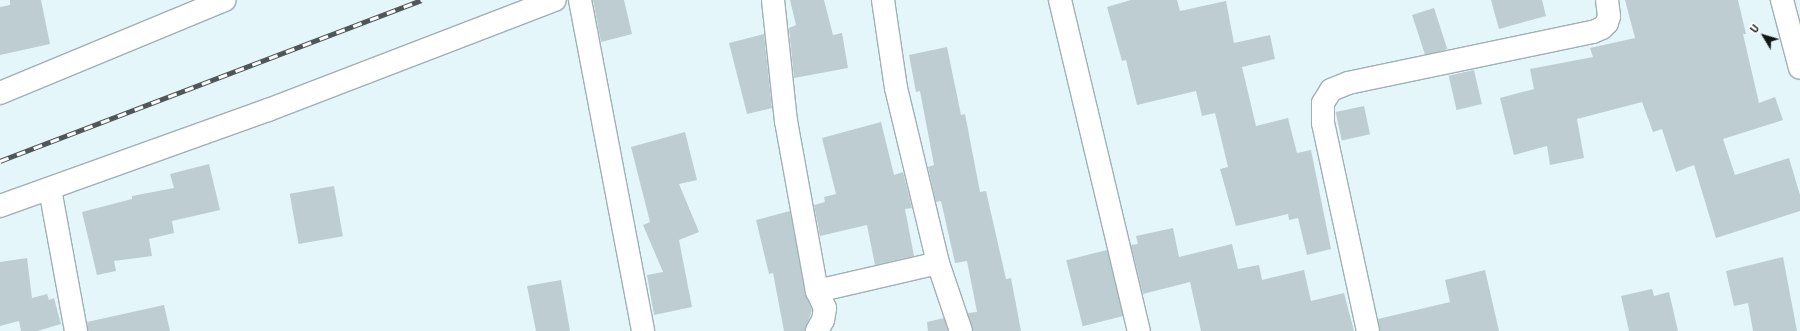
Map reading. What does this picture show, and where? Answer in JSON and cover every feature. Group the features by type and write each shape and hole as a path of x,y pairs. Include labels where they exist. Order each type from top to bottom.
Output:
{"street":[{"path":"0,93 224,0"},
{"path":"0,206 268,110 555,0"},
{"path":"580,0 643,331"},
{"path":"773,0 786,121 817,291 825,314 817,331"},
{"path":"883,0 896,88 938,263 961,331"},
{"path":"1060,0 1139,331"},
{"path":"1368,331 1323,123 1323,103 1331,90 1348,83 1593,32 1602,28 1607,23 1609,16 1607,0"},
{"path":"1782,0 1800,68"},
{"path":"50,189 76,331"},
{"path":"817,291 938,263"}],"building":[{"path":"10,0 41,0 50,44 0,55 0,7 10,5"},
{"path":"593,0 624,0 632,34 601,42"},
{"path":"790,0 824,0 833,35 842,33 848,68 794,78 789,28 796,25"},
{"path":"1131,0 1177,0 1180,11 1226,1 1234,43 1270,35 1275,59 1242,67 1256,126 1288,118 1297,153 1311,150 1331,249 1307,255 1298,218 1289,220 1288,214 1236,226 1220,169 1228,167 1215,113 1202,116 1196,91 1137,105 1126,60 1122,61 1107,7"},
{"path":"1491,0 1542,0 1546,16 1499,29"},
{"path":"1625,0 1738,0 1746,34 1743,34 1759,103 1775,97 1783,120 1723,139 1735,175 1789,158 1800,195 1800,211 1716,238 1694,165 1676,172 1662,129 1653,132 1642,102 1577,119 1584,158 1550,165 1547,146 1514,155 1500,98 1534,89 1530,69 1593,57 1590,48 1635,38"},
{"path":"1434,8 1447,49 1425,56 1412,15"},
{"path":"764,34 772,108 747,114 729,43"},
{"path":"947,47 961,115 965,114 980,192 986,191 1006,279 1011,278 1021,331 973,331 968,313 977,312 967,261 955,263 941,201 936,202 928,167 934,165 920,91 916,92 909,55"},
{"path":"1474,70 1482,104 1457,110 1449,76"},
{"path":"1364,106 1370,134 1342,140 1336,112"},
{"path":"881,122 894,175 903,172 912,208 905,209 914,256 875,265 867,225 820,236 814,205 825,202 824,197 836,194 822,138"},
{"path":"685,132 697,180 679,184 699,232 679,240 692,307 654,315 647,275 663,272 643,225 650,222 631,147"},
{"path":"209,164 220,210 172,221 174,233 149,239 152,256 114,261 116,271 97,275 82,212 132,199 132,196 174,188 170,174"},
{"path":"334,186 343,236 299,244 290,194"},
{"path":"790,211 805,293 812,310 805,331 784,331 773,273 769,274 756,220"},
{"path":"1173,228 1179,257 1232,244 1238,269 1259,265 1262,280 1304,270 1311,301 1344,293 1354,331 1201,331 1190,282 1143,294 1131,245 1138,244 1136,236"},
{"path":"1107,250 1123,316 1083,326 1066,260"},
{"path":"1783,257 1797,331 1753,331 1748,303 1734,306 1726,271"},
{"path":"27,258 32,298 47,294 49,300 54,298 61,324 37,331 21,331 19,321 0,326 0,262"},
{"path":"1485,270 1499,331 1380,331 1378,319 1450,302 1445,280"},
{"path":"561,280 570,331 536,331 527,286"},
{"path":"1652,289 1654,296 1669,292 1678,331 1629,331 1621,296"},
{"path":"164,305 170,331 88,331 87,322"},
{"path":"944,318 948,331 928,331 927,322"}],"railway":[{"path":"0,161 421,0"}]}
